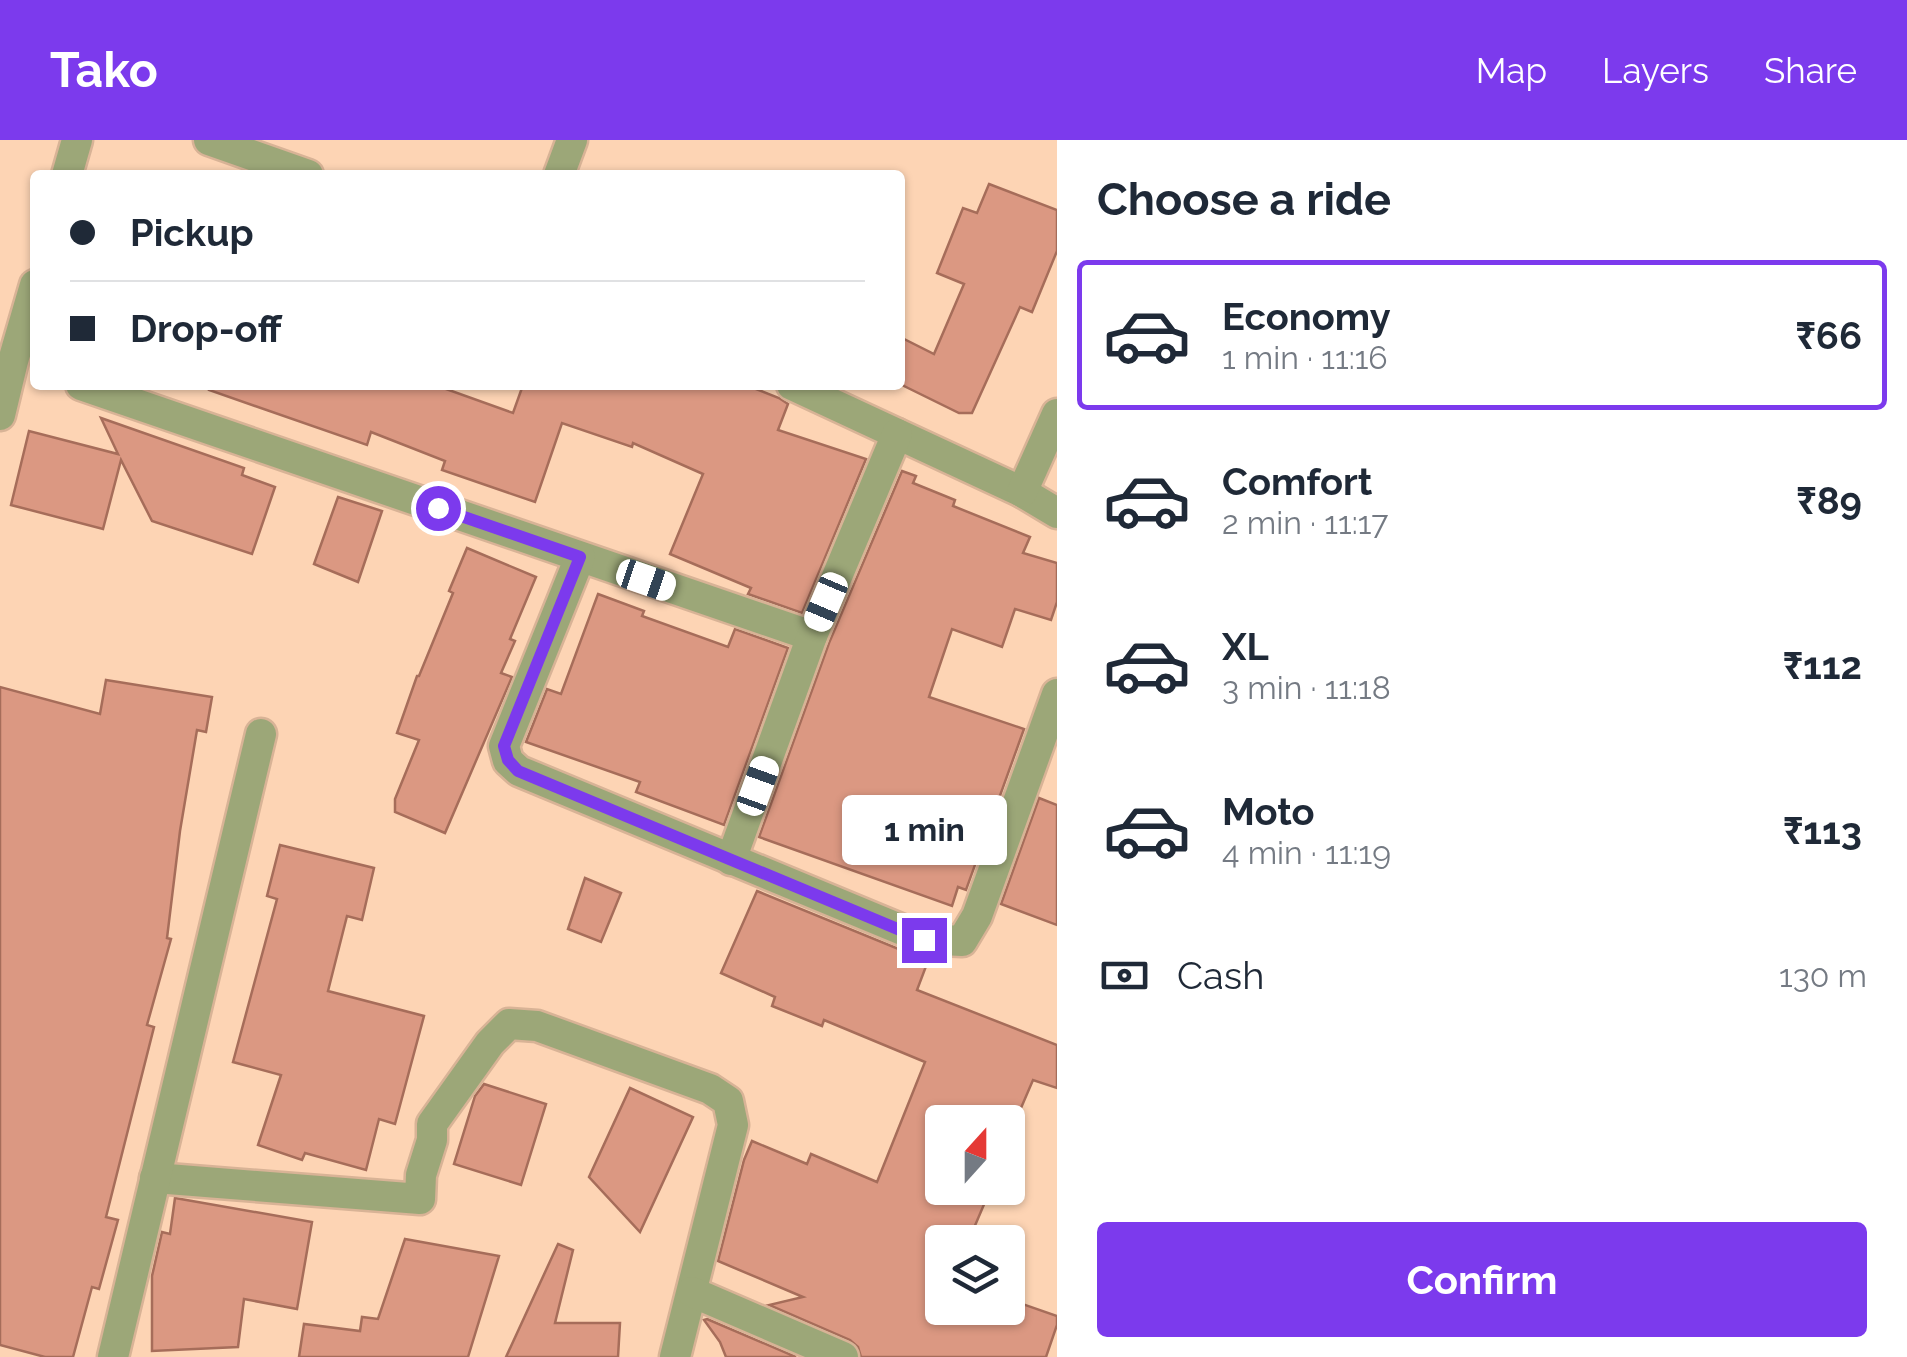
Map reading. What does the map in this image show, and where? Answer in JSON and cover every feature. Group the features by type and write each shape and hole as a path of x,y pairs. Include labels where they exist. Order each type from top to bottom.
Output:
{"street":[{"path":"69,170 78,140"},
{"path":"209,140 294,170"},
{"path":"561,170 572,140"},
{"path":"0,415 30,306"},
{"path":"96,390 812,636"},
{"path":"803,390 1022,492 1057,513"},
{"path":"1022,492 1057,414"},
{"path":"731,860 812,636 897,434"},
{"path":"580,557 504,746 508,760 518,771 924,940 962,942 977,916 1057,694"},
{"path":"113,1357 261,734"},
{"path":"155,1178 420,1199 432,1124 490,1043 510,1024 537,1026 710,1089 728,1101 734,1125 675,1357"},
{"path":"692,1292 842,1357"}],"building":[{"path":"989,184 1057,210 1057,251 1032,312 1020,307 972,413 959,413 905,386 905,340 934,354 964,284 937,273 963,208 977,213"},
{"path":"209,390 449,390 513,413 521,390 759,390 788,404 778,430 866,459 802,613 748,594 751,588 670,554 703,474 633,443 632,447 562,423 535,502 442,470 445,461 371,432 367,445"},
{"path":"101,418 244,468 242,475 275,487 252,554 152,521 121,460 103,529 11,505 29,431 118,454"},
{"path":"902,471 916,476 913,483 955,500 953,506 1030,537 1023,553 1057,563 1057,602 1051,620 1015,609 1002,647 952,629 929,697 1024,729 966,890 958,887 952,906 759,837 829,643"},
{"path":"338,497 382,511 358,582 314,564"},
{"path":"467,548 536,577 510,639 515,641 501,673 512,677 445,833 395,812 395,799 419,740 397,733"},
{"path":"598,594 644,611 642,616 728,647 735,629 788,648 724,825 636,792 640,782 526,742 547,689 561,694"},
{"path":"106,680 212,697 206,732 197,730 180,831 167,938 171,939 147,1025 154,1027 106,1217 118,1220 99,1289 92,1287 73,1357 45,1357 0,1345 0,687 100,714"},
{"path":"1039,798 1057,805 1057,925 1001,904"},
{"path":"280,845 374,868 362,920 347,916 328,991 424,1016 395,1124 379,1119 366,1170 305,1153 302,1160 258,1145 281,1075 233,1062 277,899 267,896"},
{"path":"585,878 621,893 601,942 568,929"},
{"path":"757,891 928,961 917,990 1057,1045 1057,1088 1033,1080 1022,1105 925,1105 925,1205 984,1205 975,1225 925,1225 925,1325 1025,1325 1025,1305 1057,1316 1046,1357 861,1357 850,1340 769,1305 803,1297 718,1261 752,1141 807,1164 811,1154 877,1182 925,1062 824,1020 822,1026 772,1006 775,997 721,973"},
{"path":"484,1084 546,1104 521,1185 454,1164 475,1096"},
{"path":"630,1088 693,1117 640,1232 589,1177"},
{"path":"175,1198 312,1222 297,1309 244,1299 238,1347 152,1351 152,1276 162,1232 170,1234"},
{"path":"405,1239 499,1256 468,1357 299,1357 304,1324 360,1331 362,1317 378,1319"},
{"path":"558,1244 573,1250 555,1323 620,1323 618,1357 506,1357"},
{"path":"704,1320 796,1357 726,1357"}],"route":[{"path":"438,508 580,557 504,746 508,760 518,771 924,940"}]}
